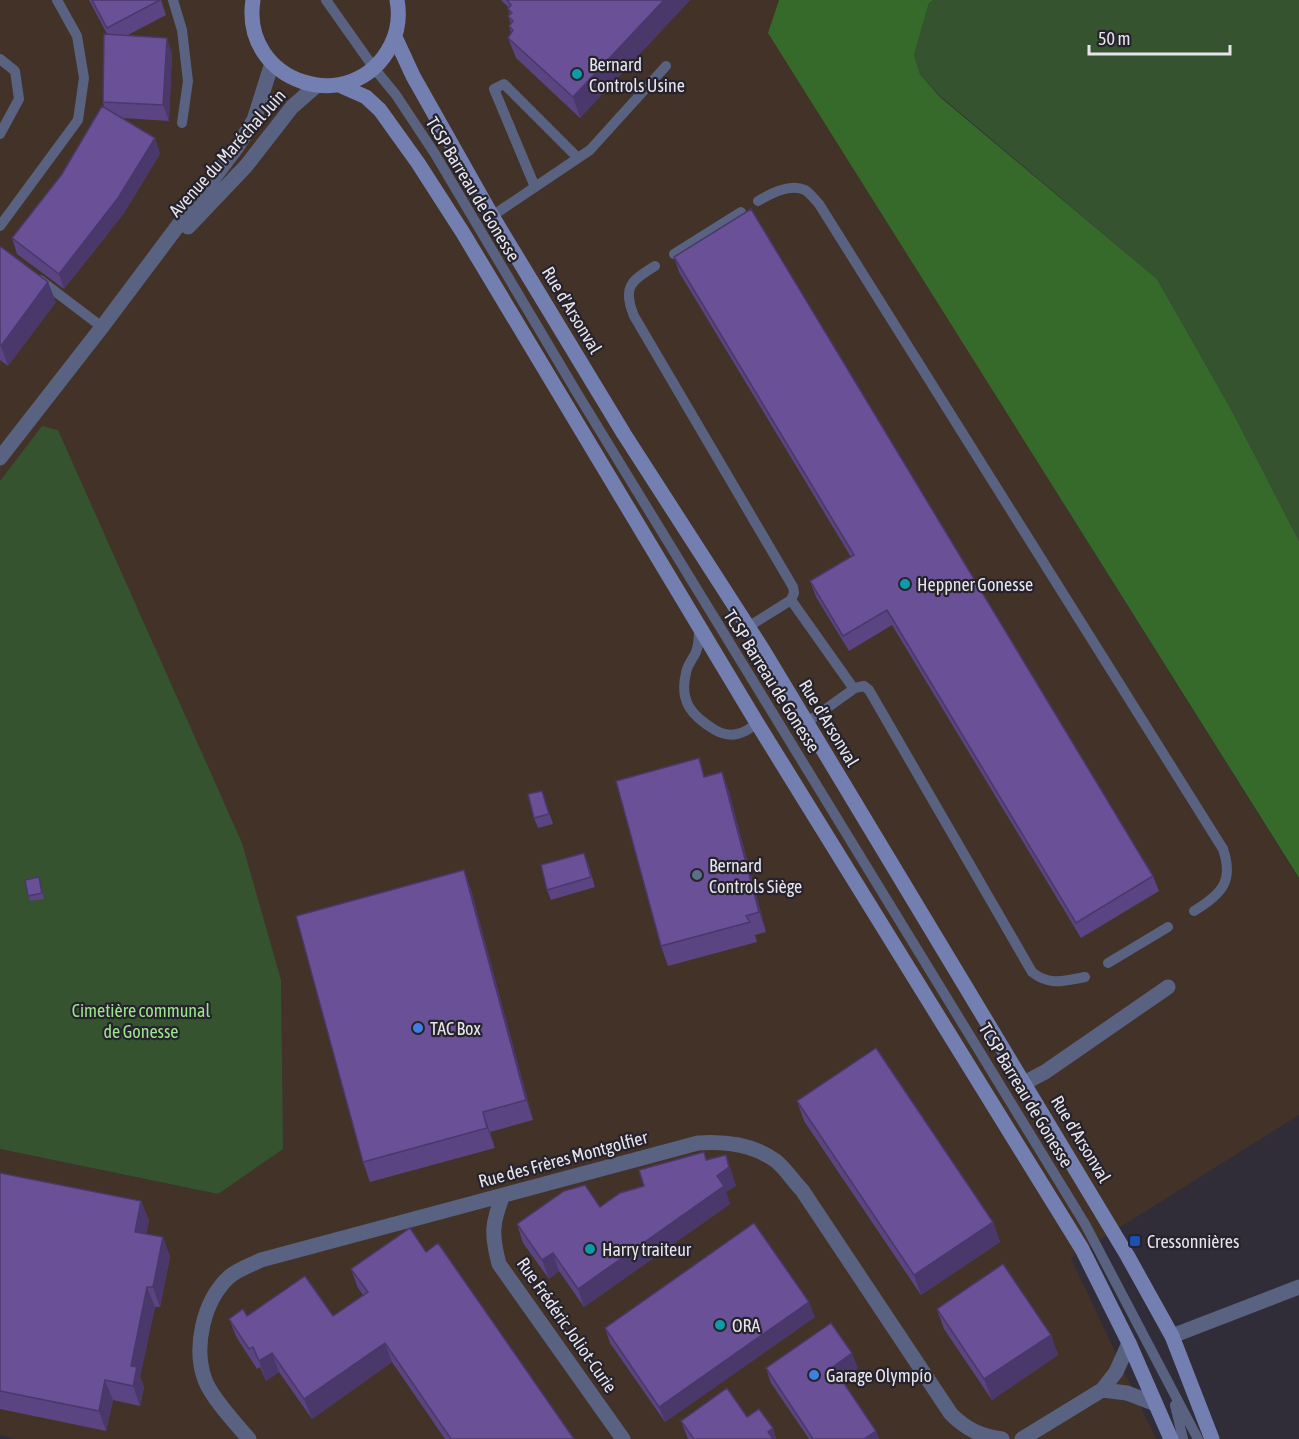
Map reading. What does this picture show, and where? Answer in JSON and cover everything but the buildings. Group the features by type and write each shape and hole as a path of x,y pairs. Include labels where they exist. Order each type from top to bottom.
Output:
{"main road":[{"path":"253,0 251,11 253,30 260,48 285,74 300,82 316,86 339,85 358,79 374,68 386,54 395,37 398,22 397,0"},
{"name":"Rue d'Arsonval","path":"395,37 413,76 492,216 624,434 748,627 1116,1235 1172,1336 1212,1439"},
{"path":"339,85 366,97 380,110 418,163 700,625 757,723 1082,1249 1129,1343 1153,1403 1171,1439"}],"street":[{"name":"Avenue du Maréchal Juin","path":"0,458 237,147 254,120 272,63"},
{"name":"Avenue du Maréchal Juin","path":"142,274 246,166 292,107 316,86"},
{"path":"1024,1083 1168,987"},
{"name":"Rue des Frères Montgolfier","path":"249,1439 205,1382 200,1362 204,1320 209,1304 229,1276 261,1260 698,1143 721,1142 753,1148 777,1162 802,1190 961,1432 972,1432 1002,1439"},
{"name":"Rue Frédéric Joliot-Curie","path":"503,1195 494,1218 493,1242 499,1264 623,1439"},
{"path":"1172,1336 1299,1287"},
{"path":"1022,1439 1102,1390 1116,1372 1129,1343"},
{"path":"1102,1390 1127,1393 1153,1403"}],"lane":[{"path":"0,226 78,120 84,78 77,36 57,0"},
{"path":"173,0 182,30 188,81 182,123"},
{"name":"TCSP Barreau de Gonesse","path":"326,0 396,95 435,154 657,525 1085,1224 1198,1439"},
{"path":"0,59 15,71 19,99 0,134"},
{"path":"492,216 590,150 666,66"},
{"path":"535,187 494,89 504,84 578,158"},
{"path":"758,201 778,191 792,189 805,190 819,204 1222,849 1228,874 1220,891 1194,911"},
{"path":"674,254 741,212"},
{"path":"655,266 634,279 629,292 629,304 634,316 793,587 794,593 791,600 748,627"},
{"path":"28,271 102,327"},
{"path":"791,600 854,689"},
{"path":"700,625 698,649 686,672 685,690 688,708 700,721 722,734 746,733 757,723"},
{"path":"806,723 854,689 864,686 869,690 1032,972 1042,980 1062,982 1085,977"},
{"path":"1108,963 1168,927"},
{"name":"TCSP Barreau de Gonesse","path":"1172,1390 1183,1439"}],"shaded area":[{"path":"0,0 779,0 769,33 1299,879 1299,1115 1071,1258 1156,1439 15,1439 0,1435 0,1149 218,1194 0,481"}],"green space":[{"path":"779,0 934,0 929,3 914,55 920,74 940,97 1157,279 1232,411 1299,541 1299,878 768,33"},
{"path":"934,0 1299,0 1299,541 1232,411 1157,279 940,96 920,74 914,55 929,3"},
{"name":"Cimetière communal de Gonesse","path":"42,426 58,430 242,843 281,980 283,1149 218,1194 0,1149 0,481"}],"place":[{"name":"Bernard Controls Usine","path":"577,74"},
{"name":"Heppner Gonesse","path":"905,584"},
{"name":"Bernard Controls Siège","path":"697,875"},
{"name":"TAC Box","path":"418,1028"},
{"name":"Cressonnières","path":"1135,1241"},
{"name":"Harry traiteur","path":"590,1249"},
{"name":"ORA","path":"720,1325"},
{"name":"Garage Olympío","path":"814,1375"}]}
